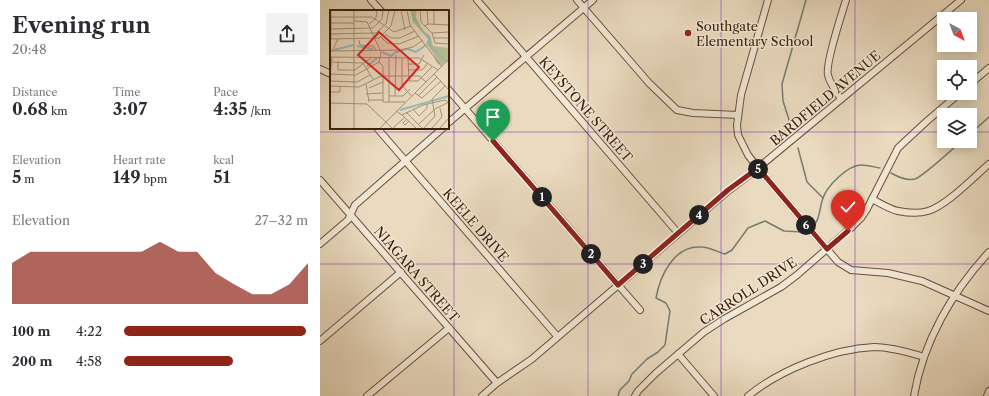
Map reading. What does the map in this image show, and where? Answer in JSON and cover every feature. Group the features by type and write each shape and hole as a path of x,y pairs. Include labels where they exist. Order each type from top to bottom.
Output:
{"street":[{"path":"371,0 380,10"},
{"name":"KEYSTONE STREET","path":"477,0 678,233"},
{"path":"577,0 649,83 677,110 693,113 738,115"},
{"path":"449,122 593,0"},
{"path":"768,0 741,95 738,115 738,135 748,155 838,262 851,270 888,273 922,281 989,310"},
{"path":"841,99 831,85 827,73 829,60 846,0"},
{"name":"BARDFIELD AVENUE","path":"482,396 532,359 728,190 758,168 961,0"},
{"path":"977,78 989,68"},
{"path":"320,69 330,74"},
{"path":"449,90 640,310"},
{"name":"CARROLL DRIVE","path":"634,396 656,373 704,332 781,287 827,249 861,218 898,148 952,100"},
{"name":"KEELE DRIVE","path":"378,129 557,336"},
{"path":"320,244 348,220 356,205 405,160 442,129"},
{"path":"872,199 896,210 911,213 930,211 956,193 989,164"},
{"name":"NIAGARA STREET","path":"320,180 497,384"},
{"path":"914,396 924,357 942,317 968,277 989,252"},
{"path":"320,341 401,272"},
{"path":"368,396 449,328"},
{"path":"748,396 773,378 823,357 849,350 875,347 900,350 924,357"},
{"path":"678,354 714,396"},
{"path":"987,396 989,391"}],"waterway":[{"path":"792,129 783,101 782,84 806,0"},
{"path":"977,128 989,117"},
{"path":"798,148 807,182 823,198"},
{"path":"891,173 905,179 915,179 932,167 954,148"},
{"path":"815,224 825,193 833,182 844,172 850,168 861,165 880,168"},
{"path":"618,396 620,390 629,381 632,374 647,359 658,352 665,345 670,311 666,303 656,298 661,280 676,256 691,248 701,247 725,254 732,250 748,228 765,221 784,231 803,232"}],"place":[{"name":"Southgate Elementary School","path":"688,33"}],"route":[{"path":"493,141 618,285 728,190 758,168 827,249 848,231"}]}
